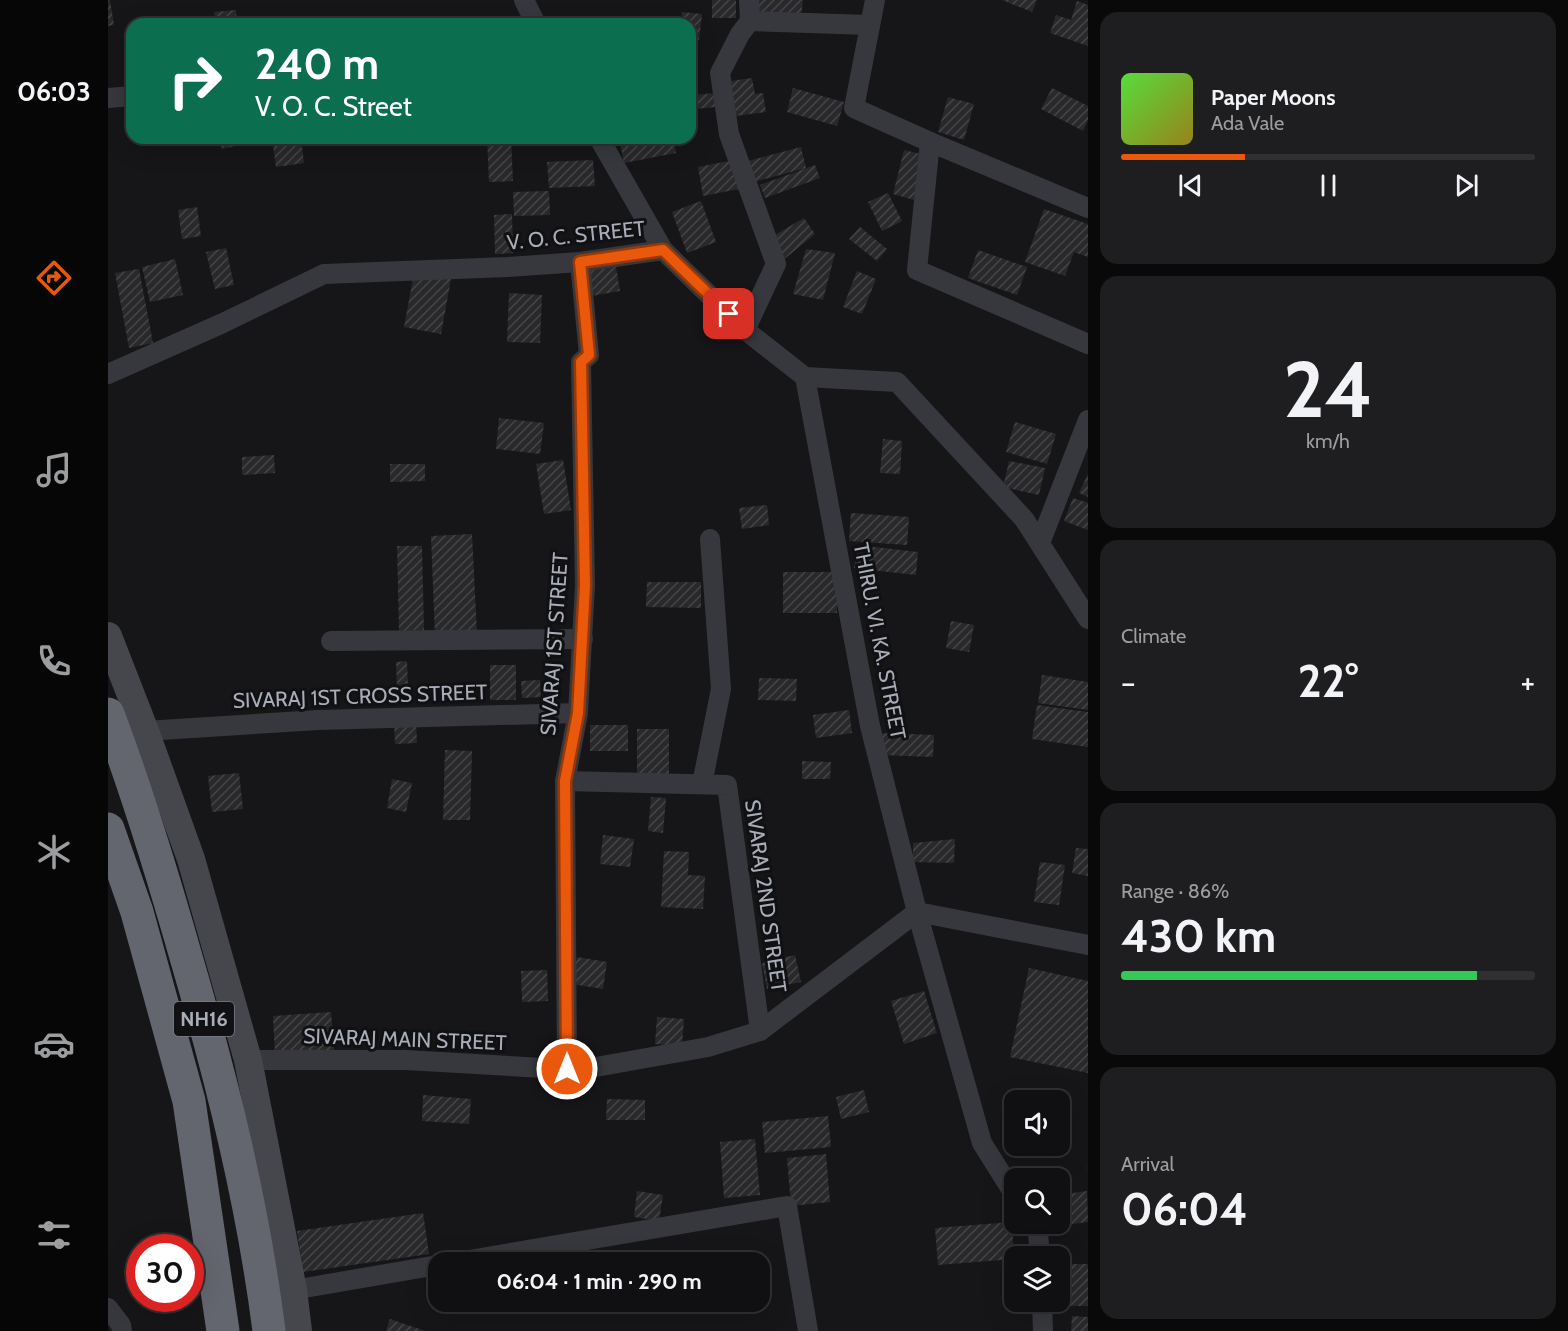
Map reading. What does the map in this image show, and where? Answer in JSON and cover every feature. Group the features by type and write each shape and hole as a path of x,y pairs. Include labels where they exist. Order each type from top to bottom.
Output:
{"highway":[{"name":"NH16","path":"108,714 171,906 216,1060 234,1139 269,1331"},
{"name":"NH16","path":"108,828 137,912 189,1101 223,1331"}],"street":[{"path":"524,0 533,18"},
{"path":"745,330 776,264 729,134 720,73 740,34 750,21 749,0"},
{"path":"874,0 854,108 1088,208"},
{"path":"750,21 869,25"},
{"path":"108,98 126,96"},
{"path":"930,142 917,270 1088,344"},
{"path":"602,144 663,250"},
{"name":"V. O. C. STREET","path":"108,374 224,323 324,274 580,262 663,250 745,330 805,377"},
{"name":"SIVARAJ 1ST STREET","path":"567,1069 565,781 578,713 583,639 585,585 581,362 589,355 580,262"},
{"path":"805,377 897,381 1024,519 1088,619"},
{"name":"THIRU. VI. KA. STREET","path":"805,377 870,726 917,912 982,1143 1004,1178"},
{"path":"1040,543 1088,420"},
{"path":"702,784 721,689 710,539"},
{"path":"108,636 191,859 248,1060 298,1331"},
{"path":"331,641 583,639"},
{"name":"SIVARAJ 1ST CROSS STREET","path":"145,731 318,720 578,713"},
{"name":"SIVARAJ 2ND STREET","path":"565,781 727,785 760,1031"},
{"path":"917,912 1088,945"},
{"name":"SIVARAJ MAIN STREET","path":"248,1060 406,1060 579,1070 708,1047 760,1031 917,912"},
{"path":"517,1252 787,1206 808,1331"},
{"path":"292,1290 428,1267"},
{"path":"108,1308 121,1325 122,1331"},
{"path":"1042,1312 1043,1331"}],"building":[{"path":"108,0 110,0 114,25 108,26"},
{"path":"712,0 736,0 736,18 712,18"},
{"path":"758,0 803,0 801,18 757,14"},
{"path":"1002,0 1037,0 1032,12"},
{"path":"1077,1 1088,5 1088,46 1050,33 1056,15 1071,20"},
{"path":"236,10 237,18 215,18 214,12"},
{"path":"682,12 702,14 699,40 696,40 696,18 682,18"},
{"path":"752,78 755,94 763,93 766,112 736,116 731,81"},
{"path":"793,88 844,102 837,126 787,112"},
{"path":"1052,88 1088,106 1088,120 1083,131 1041,109"},
{"path":"715,93 717,107 696,109 696,95"},
{"path":"948,97 974,104 964,140 938,132"},
{"path":"221,144 244,144 222,149"},
{"path":"273,144 302,144 304,163 276,167"},
{"path":"487,144 511,144 513,181 489,182"},
{"path":"620,144 674,144 676,153 624,163"},
{"path":"801,147 806,168 754,182 748,161"},
{"path":"904,150 925,155 914,200 893,194"},
{"path":"593,160 595,186 549,188 547,162"},
{"path":"734,160 739,189 703,196 698,167"},
{"path":"815,165 820,178 765,198 760,185"},
{"path":"549,191 550,215 514,216 513,192"},
{"path":"888,193 902,221 882,231 868,202"},
{"path":"701,201 716,242 687,253 672,212"},
{"path":"197,207 201,236 182,239 178,210"},
{"path":"1044,209 1088,224 1088,257 1074,252 1065,276 1025,262"},
{"path":"512,214 513,253 495,254 494,215"},
{"path":"804,218 815,234 782,261 773,236"},
{"path":"860,227 887,249 877,261 849,239"},
{"path":"226,248 234,285 215,289 206,252"},
{"path":"806,249 835,253 823,300 793,294"},
{"path":"978,250 1027,267 1017,295 968,278"},
{"path":"175,259 183,295 150,302 142,267"},
{"path":"616,267 620,291 591,296 587,271"},
{"path":"139,269 153,343 129,348 115,273"},
{"path":"857,271 876,279 862,314 843,307"},
{"path":"414,273 451,279 441,334 404,327"},
{"path":"509,293 542,295 540,343 507,342"},
{"path":"499,418 544,423 540,454 496,449"},
{"path":"1015,422 1056,434 1047,464 1006,452"},
{"path":"883,439 902,441 900,474 880,473"},
{"path":"274,455 275,473 242,475 242,457"},
{"path":"563,460 571,510 544,514 536,464"},
{"path":"1009,461 1045,468 1039,495 1003,487"},
{"path":"390,464 425,464 425,481 390,482"},
{"path":"1088,474 1088,497 1079,493"},
{"path":"1073,498 1088,503 1088,530 1064,521"},
{"path":"767,505 769,525 742,529 739,508"},
{"path":"851,513 909,517 907,545 849,541"},
{"path":"472,534 477,634 435,636 431,536"},
{"path":"857,545 918,552 916,575 854,568"},
{"path":"397,546 422,546 424,630 399,631"},
{"path":"783,572 837,572 837,613 783,613"},
{"path":"647,582 701,582 701,608 646,607"},
{"path":"951,621 974,625 969,652 946,648"},
{"path":"407,661 408,687 397,687 396,662"},
{"path":"490,665 516,665 516,700 490,700"},
{"path":"1042,675 1088,682 1088,710 1038,703"},
{"path":"759,678 797,679 796,701 758,700"},
{"path":"540,680 541,697 522,698 521,681"},
{"path":"1037,705 1088,712 1088,747 1032,739"},
{"path":"849,710 852,733 816,738 813,715"},
{"path":"416,720 417,743 395,744 394,721"},
{"path":"590,725 628,725 628,751 590,751"},
{"path":"637,729 669,729 669,779 637,779"},
{"path":"883,733 934,735 933,757 882,755"},
{"path":"445,750 472,751 470,820 443,820"},
{"path":"802,761 831,762 830,779 802,779"},
{"path":"239,773 243,809 212,812 208,776"},
{"path":"392,779 412,783 406,812 387,808"},
{"path":"651,797 666,798 663,833 648,831"},
{"path":"603,835 634,839 630,867 600,864"},
{"path":"955,839 954,863 913,862 913,843"},
{"path":"1076,848 1088,849 1088,876 1072,873"},
{"path":"664,851 689,852 688,875 705,876 703,909 661,907"},
{"path":"1040,862 1065,865 1059,905 1034,902"},
{"path":"795,955 801,982 767,989 762,963"},
{"path":"577,957 607,962 603,989 572,984"},
{"path":"1029,968 1088,981 1088,1073 1010,1057"},
{"path":"547,970 548,1001 522,1002 521,971"},
{"path":"924,991 937,1033 904,1044 891,1001"},
{"path":"331,1012 334,1050 275,1055 273,1016"},
{"path":"657,1017 684,1019 682,1046 655,1044"},
{"path":"864,1090 869,1112 841,1119 836,1097"},
{"path":"423,1095 471,1099 469,1124 422,1121"},
{"path":"607,1099 645,1100 645,1120 606,1120"},
{"path":"828,1116 831,1147 765,1153 762,1122"},
{"path":"755,1139 760,1195 724,1198 720,1142"},
{"path":"826,1154 830,1202 791,1206 787,1158"},
{"path":"637,1191 663,1195 659,1221 634,1217"},
{"path":"1087,1191 1088,1222 1070,1224 1070,1193"},
{"path":"423,1213 429,1252 428,1254 303,1272 297,1231"},
{"path":"1004,1223 1004,1234 1013,1234 1013,1246 1004,1246 1004,1260 938,1265 935,1228"},
{"path":"1070,1264 1088,1264 1088,1306 1070,1306"},
{"path":"1072,1316 1088,1317 1088,1331 1071,1331"},
{"path":"390,1319 425,1331 386,1331"}],"route":[{"path":"567,1069 565,781 578,713 583,639 585,585 581,362 589,355 580,262 663,250 729,314"}]}
